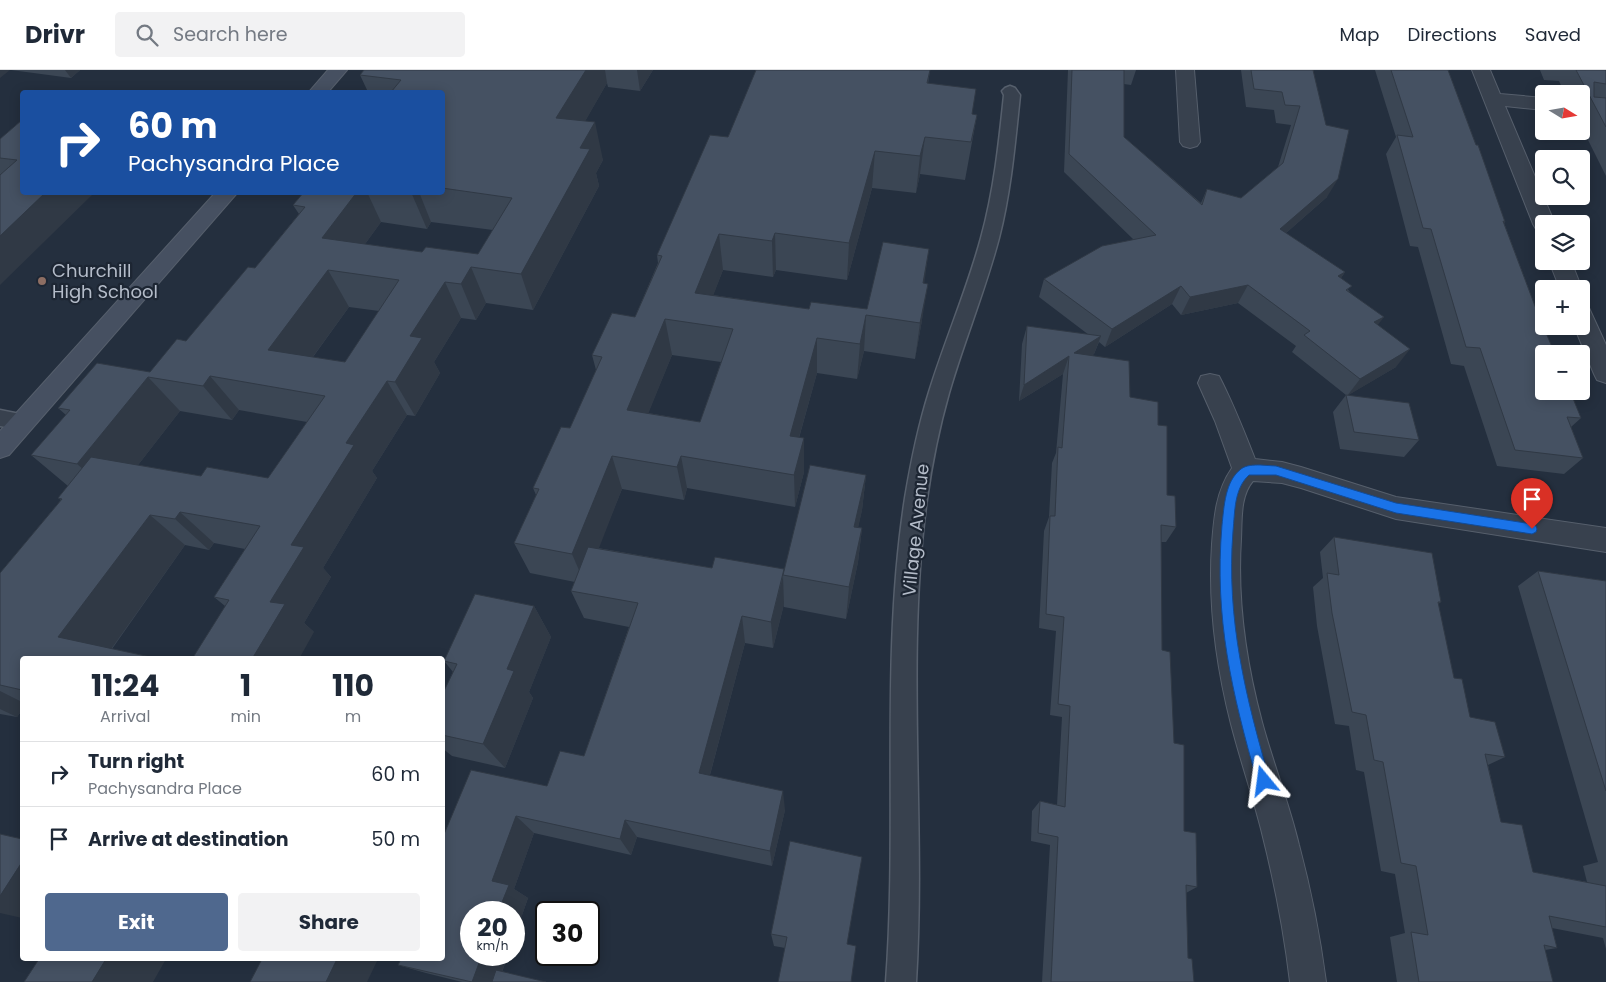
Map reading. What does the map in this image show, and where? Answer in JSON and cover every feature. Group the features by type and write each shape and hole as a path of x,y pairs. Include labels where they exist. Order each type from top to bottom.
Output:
{"street":[{"path":"320,90 338,70"},
{"path":"1185,70 1190,142"},
{"path":"1481,70 1540,215"},
{"path":"1493,99 1535,103"},
{"path":"0,448 12,420 225,195"},
{"path":"1590,335 1606,374"},
{"path":"1210,383 1228,421 1246,470"},
{"path":"1308,982 1297,911 1284,853 1242,706 1227,622 1225,563 1229,506 1236,483 1246,470 1276,471 1396,508 1606,540"}],"lane":[{"name":"Village Avenue","path":"901,982 905,898 904,749 906,617 914,524 925,444 946,368 989,239 1002,189 1012,95 1010,91"}],"building":[{"path":"364,70 586,70 556,118 595,122 580,148 590,149 521,274 471,267 461,284 445,282 410,336 422,338 395,382 387,381 346,443 354,445 291,545 304,547 270,602 285,604 254,656 194,656 229,600 214,597 260,526 180,512 175,519 150,515 58,637 146,656 20,656 20,690 0,685 0,573 62,499 58,498 91,457 201,476 207,467 268,478 325,396 210,376 203,386 148,377 77,464 31,455 70,410 58,408 97,363 150,372 177,339 186,341 248,267 255,268 305,207 293,205 301,195 355,195 322,238 422,252 426,247 478,254 512,198 445,188 445,90 393,90 401,80 360,75","holes":["328,270 399,280 345,362 268,350"]},
{"path":"756,70 930,70 927,83 976,89 972,114 977,115 971,142 925,137 920,156 875,151 849,243 775,233 772,241 719,234 695,293 809,309 811,302 867,309 883,242 929,249 923,283 928,284 920,323 866,315 860,344 817,338 790,436 804,438 794,475 681,456 677,467 612,456 572,554 514,543 539,489 533,488 561,427 570,428 602,357 592,355 612,313 635,317 662,256 657,255 710,135 728,137","holes":["665,319 733,329 700,422 627,410"]},
{"path":"1072,70 1124,70 1124,137 1202,205 1207,189 1241,198 1283,163 1300,106 1285,105 1282,92 1254,89 1251,70 1313,70 1326,125 1349,130 1338,179 1280,229 1345,272 1338,276 1352,286 1346,290 1384,317 1374,322 1410,349 1360,379 1304,335 1310,331 1248,285 1190,297 1181,286 1112,329 1044,279 1102,246 1156,235 1069,154"},
{"path":"1391,70 1448,70 1476,145 1478,145 1505,222 1503,221 1535,306 1535,335 1547,335 1551,345 1535,345 1535,400 1574,400 1581,418 1567,417 1583,458 1515,450 1480,348 1466,347 1431,229 1423,228 1397,135 1413,137"},
{"path":"1576,70 1606,70 1606,84 1594,82 1594,97 1606,98 1606,127 1590,97 1590,85 1584,85"},
{"path":"20,122 20,195 43,195 0,236 0,175 17,160 0,158 0,139"},
{"path":"1027,326 1101,336 1074,353 1129,361 1130,397 1158,402 1158,425 1167,426 1167,495 1175,496 1176,527 1161,525 1162,650 1170,652 1174,743 1184,745 1184,831 1196,833 1197,887 1186,885 1188,958 1192,959 1194,982 1051,982 1058,837 1038,833 1040,801 1065,807 1070,706 1058,704 1064,617 1046,614 1050,516 1055,516 1058,447 1062,448 1069,356 1024,385"},
{"path":"1346,395 1409,403 1419,440 1354,432"},
{"path":"810,465 866,475 854,527 862,528 849,587 783,575"},
{"path":"1334,537 1432,553 1441,602 1438,602 1454,678 1462,679 1470,717 1495,722 1505,757 1485,754 1501,822 1522,825 1533,872 1606,886 1606,927 1549,916 1557,948 1544,945 1553,982 1419,982 1411,932 1428,935 1416,866 1401,863 1383,762 1374,760 1366,715 1352,712 1332,613 1327,573 1339,575"},
{"path":"588,547 712,568 715,557 784,569 771,622 742,616 699,773 783,791 770,851 625,820 620,839 516,816 492,881 509,885 502,901 460,901 460,966 478,966 472,982 398,965 400,961 445,961 445,832 471,770 547,786 560,751 584,756 638,603 571,591"},
{"path":"1538,571 1606,581 1606,791"},
{"path":"475,594 534,606 507,669 514,671 483,744 445,736 445,689 457,664 445,661"},
{"path":"0,834 20,839 20,865 0,896"},
{"path":"790,841 862,857 847,944 856,946 851,982 778,982 787,937 771,934"},
{"path":"38,961 105,961 92,982 24,982"},
{"path":"261,961 336,961 326,982 250,982"},
{"path":"496,970 546,982 492,982"}],"place":[{"name":"Churchill High School","path":"42,281"}],"route":[{"path":"1264,781 1242,706 1227,622 1225,592 1229,506 1239,478 1246,470 1260,469 1293,475 1371,502 1396,508 1532,529"}]}
